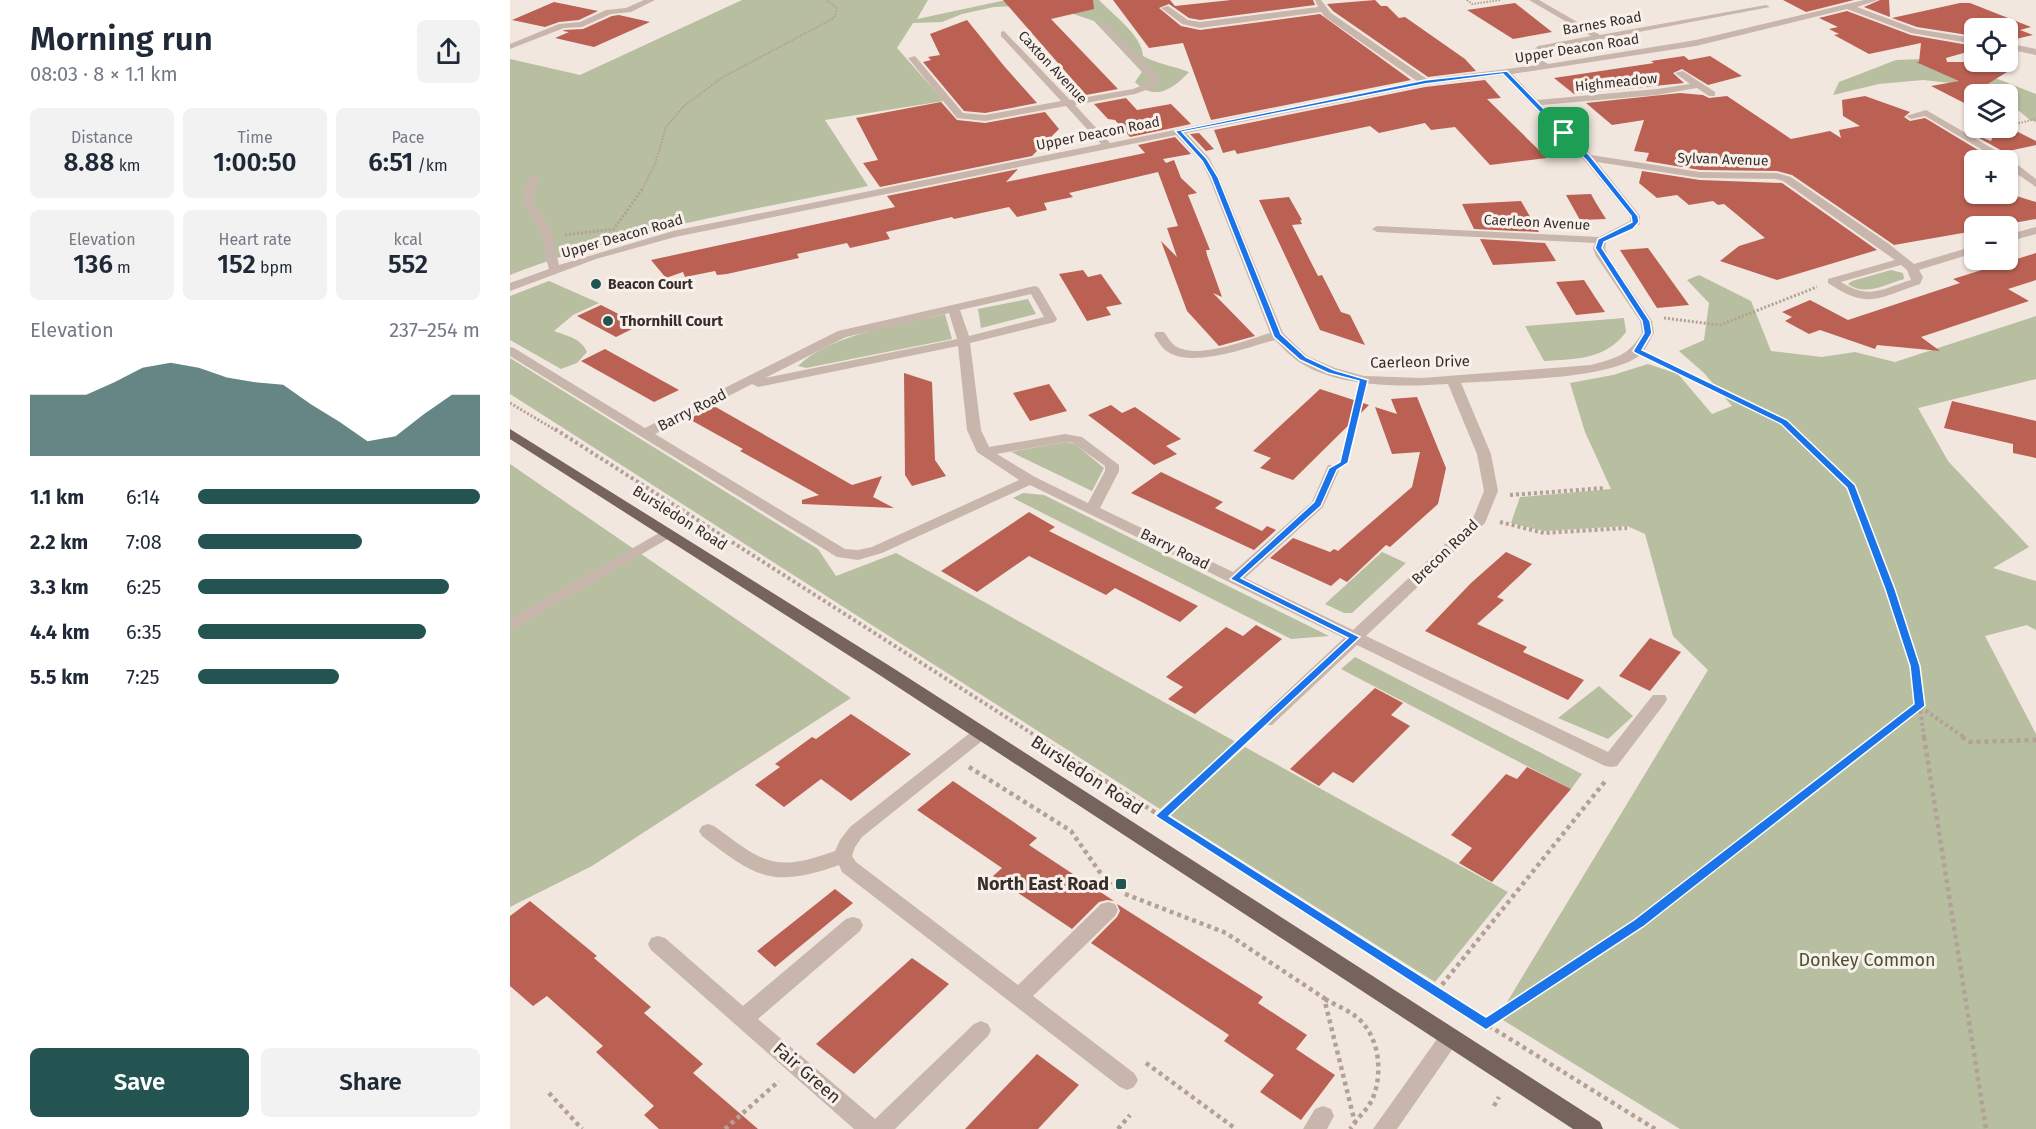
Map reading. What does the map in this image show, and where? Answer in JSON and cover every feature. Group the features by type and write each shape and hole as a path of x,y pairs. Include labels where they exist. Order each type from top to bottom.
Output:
{"main road":[{"name":"Bursledon Road","path":"510,433 981,733 1592,1129"}],"street":[{"path":"510,47 562,26 582,24 609,12 628,10 651,0"},
{"path":"1317,0 1323,9 1425,82"},
{"path":"1533,0 1600,38"},
{"name":"Upper Deacon Road","path":"510,287 555,270 673,234 1425,82 1546,67 1696,43 1874,0"},
{"path":"1847,6 1914,31 1964,39"},
{"name":"Barnes Road","path":"1546,67 1536,60 1534,53 1540,48 1766,7"},
{"path":"1165,8 1185,22 1200,25 1323,9"},
{"path":"912,58 960,116 967,118 985,118 1068,103 1142,89 1154,84 1155,78 1104,24"},
{"name":"Caxton Avenue","path":"1004,34 1107,145"},
{"path":"2018,48 2036,52"},
{"name":"Caerleon Avenue","path":"1377,229 1601,240 1636,222 1635,216 1588,158 1505,72"},
{"path":"1680,73 1712,94"},
{"name":"Highmeadow","path":"1536,103 1657,92 1698,85"},
{"path":"1911,116 1942,111"},
{"path":"1926,113 1988,150"},
{"name":"Caerleon Drive","path":"1178,131 1205,160 1214,177 1277,335 1303,358 1331,371 1364,380 1391,382 1453,380 1592,369 1621,361 1637,351"},
{"name":"Sylvan Avenue","path":"1588,158 1700,175 1777,176 1787,179 1908,265"},
{"path":"2018,170 2036,184"},
{"path":"535,178 528,187 527,197 547,237 555,270"},
{"path":"2018,236 2036,230"},
{"path":"1601,240 1599,248 1602,256 1642,315 1648,333 1637,351"},
{"path":"1832,281 1964,251"},
{"path":"1832,281 1852,294 1869,297 1916,282 1917,277 1908,265"},
{"name":"Barry Road","path":"646,433 842,334 1035,290 1051,319 963,341 738,387"},
{"path":"953,308 963,341 974,430 984,452 1055,439 1077,440 1112,465 1112,471 1092,509"},
{"path":"1160,335 1171,348 1186,352 1209,353 1277,335"},
{"path":"510,351 842,554 858,555 877,550 1030,480"},
{"name":"Brecon Road","path":"1355,637 1480,518 1489,497 1491,491 1484,454 1453,380"},
{"name":"Barry Road","path":"984,452 1030,480 1611,761"},
{"path":"1234,579 1318,504 1334,468"},
{"path":"510,626 666,534"},
{"path":"1266,720 1355,637"},
{"path":"1611,761 1659,699"},
{"path":"981,733 856,832 846,845 843,856 849,867 1127,1080"},
{"path":"708,831 751,864 767,871 789,873 815,867 843,856"},
{"path":"1018,998 1108,910"},
{"path":"744,1018 854,925"},
{"name":"Fair Green","path":"658,944 870,1129"},
{"path":"880,1129 981,1030"},
{"path":"1384,1129 1449,1038"}],"path":[{"path":"547,237 614,229 634,204 649,177 660,153 662,134 670,121 716,81 834,18 837,8 826,0"},
{"path":"1467,0 1472,4 1501,0"},
{"path":"2018,123 2036,119"},
{"path":"1642,315 1720,325 1832,281"},
{"path":"1637,351 1784,422 1851,487 1890,589 1915,666 1919,706 1986,1129"},
{"path":"1334,468 1344,463 1364,380"},
{"path":"510,402 605,460 1486,1024 1655,1129"},
{"path":"1489,497 1605,488"},
{"path":"1480,518 1544,533 1627,528"},
{"path":"1919,706 1970,742 2036,740"},
{"path":"1486,1024 1639,924 1919,706"},
{"path":"1161,816 1266,720"},
{"path":"952,756 1071,831 1106,881 1127,895 1226,933 1360,1020 1372,1036 1378,1058 1378,1082 1371,1101 1350,1129"},
{"path":"1437,991 1609,777 1611,761"},
{"path":"1324,998 1355,1123"},
{"path":"1127,1080 1144,1061 1236,1129"},
{"path":"725,1129 798,1064"},
{"path":"549,1093 582,1129"},
{"path":"1118,1129 1130,1115"}],"green space":[{"path":"742,0 928,0 917,19 1006,0 1099,0 1126,25 1138,40 1143,56 1189,72 1177,84 1164,91 1157,92 1142,88 1135,82 1142,72 1094,21 1047,5 994,7 962,14 942,22 913,23 897,48 944,101 825,120 868,186 732,213 642,234 553,259 510,275 510,59 580,75"},
{"path":"1923,59 2011,84 1964,84 1923,80 1879,84 1833,95 1839,82 1896,60"},
{"path":"2018,87 2036,94 2036,122 2018,110"},
{"path":"1891,270 1903,273 1904,279 1868,289 1854,288 1848,284 1852,281"},
{"name":"Donkey Common","path":"1699,275 1751,301 1771,351 1822,357 1855,352 1895,362 2036,316 2036,379 1918,408 1948,461 2029,547 1993,568 2036,581 2036,630 2027,625 1985,636 2036,734 2036,1129 1680,1129 1498,1017 1708,670 1673,636 1645,534 1627,526 1544,531 1511,523 1520,497 1611,489 1585,432 1570,383 1613,375 1648,364 1678,374 1712,414 1732,406 1704,373 1679,351 1704,340 1709,303 1687,280"},
{"path":"549,281 599,303 573,315 554,331 577,341 587,352 577,363 561,369 510,340 510,296"},
{"path":"1028,299 1036,314 981,328 978,309"},
{"path":"945,314 952,339 806,368 798,366 812,355 848,338 888,326"},
{"path":"1624,318 1626,332 1609,348 1589,356 1567,360 1544,361 1525,326"},
{"path":"510,358 818,549 836,576 896,553 1236,742 1160,809 510,394"},
{"path":"1065,442 1075,444 1104,468 1092,491 1011,452"},
{"path":"510,464 851,698 592,866 510,907"},
{"path":"1023,493 1044,495 1329,636 1291,639 1013,498"},
{"path":"1382,552 1406,563 1352,613 1344,613 1325,604"},
{"path":"1355,657 1582,774 1571,789 1341,669"},
{"path":"1599,686 1633,716 1608,739 1558,718"},
{"path":"1245,747 1508,892 1435,982 1170,815"}],"building":[{"path":"1003,0 1093,0 1094,9 1051,19 1118,89 1086,95"},
{"path":"1113,0 1170,0 1175,6 1231,0 1313,0 1315,5 1200,20 1189,18 1169,4 1159,8 1181,26 1200,30 1320,14 1411,80 1211,120 1183,43 1149,48"},
{"path":"1375,0 1381,6 1387,6 1399,18 1405,17 1465,59 1476,71 1428,77 1333,11 1327,4"},
{"path":"1783,0 1854,0 1806,12"},
{"path":"1880,0 1889,0 1890,17 1864,7"},
{"path":"554,2 598,11 579,20 559,22 545,27 512,20"},
{"path":"1515,3 1552,32 1513,39 1467,10"},
{"path":"1960,3 1970,3 2008,18 1964,18 1964,34 1917,27 1892,18"},
{"path":"1847,11 1911,35 1964,44 1964,53 1946,58 1947,62 1964,62 1964,72 2007,72 1988,84 1964,84 1964,103 1931,86 1959,81 1916,62 1919,62 1921,43 1869,54 1834,35 1839,34 1829,29 1838,27 1819,18"},
{"path":"619,15 650,22 594,47 555,38 569,32 564,30 583,29"},
{"path":"967,20 1037,103 985,113 964,111 923,62 931,60 928,57 940,55 930,34"},
{"path":"2018,22 2031,27 2020,30 2033,35 2018,38"},
{"path":"1684,56 1689,60 1710,56 1742,76 1708,85 1682,69 1673,73 1684,83 1574,94 1554,78 1654,63 1651,61"},
{"path":"1485,80 1501,98 1487,99 1547,158 1490,165 1455,127 1431,130 1425,123 1379,133 1370,126 1237,154 1235,150 1223,153 1214,130 1425,87"},
{"path":"1680,93 1703,95 1709,98 1727,96 1791,139 1830,131 1841,138 1839,130 1860,126 1843,116 1842,100 1865,96 1910,112 1904,117 1910,121 1925,118 1978,150 1964,150 1964,204 2018,204 2018,196 2036,202 2036,219 2018,222 2018,216 1964,216 1964,233 1894,245 1792,175 1777,171 1700,170 1646,161 1649,153 1634,151 1644,120 1612,125 1586,103"},
{"path":"1126,98 1137,110 1171,104 1191,124 1130,137 1115,120 1108,119 1094,104"},
{"path":"941,102 957,120 985,123 1045,112 1059,129 1032,156 880,187 863,163 878,160 856,118"},
{"path":"2018,132 2036,141 2036,145 2000,150 1979,138 1991,141 1992,138 2018,138"},
{"path":"1199,133 1214,149 1206,151 1190,134"},
{"path":"1175,137 1191,154 1163,159 1166,163 1174,160 1181,178 1197,193 1188,195 1210,250 1206,250 1207,255 1222,297 1213,293 1255,336 1219,346 1187,311 1161,241 1177,257 1167,228 1178,226 1158,172 1069,193 1073,197 1044,203 1047,210 1017,217 1009,207 954,219 952,217 886,232 890,239 850,248 847,243 797,254 799,258 727,274 717,275 715,271 685,277 683,272 666,278 651,260 895,207 887,196 1018,169 1006,182 1145,153 1138,145"},
{"path":"1642,171 1700,180 1782,183 1877,250 1777,280 1720,261 1739,246 1765,238 1724,204 1718,205 1713,201 1689,205 1677,195 1657,198 1639,183"},
{"path":"1591,194 1606,219 1580,220 1566,195"},
{"path":"1289,197 1302,220 1300,220 1302,224 1292,225 1318,276 1322,275 1341,312 1350,315 1365,345 1320,330 1259,200"},
{"path":"1521,201 1539,232 1474,229 1462,204"},
{"path":"1480,239 1545,243 1556,261 1493,265"},
{"path":"1648,248 1689,305 1657,308 1620,250"},
{"path":"2036,253 2036,280 2008,289 2029,301 1921,337 1940,351 1877,345 1875,349 1820,330 1809,334 1785,321 1792,317 1782,312 1810,300 1848,320 1960,283 1953,279 1982,270 2018,270 2018,259"},
{"path":"1083,270 1088,277 1101,274 1122,304 1106,307 1111,315 1087,321 1059,274"},
{"path":"1584,280 1605,312 1576,315 1556,282"},
{"name":"Thornhill Court","path":"601,305 640,325 616,337 577,316"},
{"path":"605,349 679,390 654,402 581,361"},
{"path":"904,373 932,382 935,460 946,476 912,486 905,475"},
{"path":"1049,384 1067,411 1030,421 1013,393"},
{"path":"1320,389 1369,405 1293,480 1260,468 1271,458 1253,451"},
{"path":"1417,397 1446,468 1438,504 1390,547 1386,545 1347,582 1340,578 1331,586 1270,558 1293,538 1330,552 1334,549 1338,551 1412,487 1420,452 1392,454 1375,407 1397,414 1391,399"},
{"path":"1952,401 2036,421 2036,458 2013,453 2013,444 1944,428"},
{"path":"1111,405 1122,413 1135,407 1181,439 1166,446 1177,454 1154,465 1088,415"},
{"path":"714,406 852,485 882,476 873,497 894,508 802,504 802,500 819,495 740,451 743,449 689,419"},
{"path":"1161,472 1223,502 1215,508 1262,531 1267,526 1276,530 1254,550 1131,493"},
{"path":"1029,512 1055,527 1049,531 1198,606 1180,622 1115,588 1106,595 1029,556 977,592 941,571"},
{"path":"1506,552 1532,564 1497,597 1504,600 1477,624 1527,647 1523,652 1584,680 1568,700 1425,631 1471,583"},
{"path":"1256,625 1282,639 1195,714 1168,699 1183,687 1166,677 1226,627 1243,636"},
{"path":"1650,638 1681,652 1650,691 1619,676"},
{"path":"1375,688 1403,703 1391,715 1410,726 1353,783 1333,772 1319,786 1290,769"},
{"path":"851,714 911,754 851,801 821,779 784,807 755,785 780,767 775,764 812,737 816,739"},
{"path":"1527,767 1571,789 1492,882 1459,863 1472,848 1451,835 1506,774 1517,779"},
{"path":"953,781 1037,838 1029,845 1114,901 1099,902 1072,929 993,876 1002,868 917,810"},
{"path":"835,889 853,903 775,967 757,951"},
{"path":"530,901 597,956 594,958 651,1007 644,1013 703,1064 693,1073 758,1129 659,1129 644,1115 654,1106 596,1052 603,1046 547,996 533,1006 510,986 510,916"},
{"path":"1117,904 1263,997 1258,1003 1307,1035 1296,1049 1335,1075 1301,1120 1260,1092 1274,1075 1224,1041 1229,1035 1091,943 1117,917 1120,911"},
{"path":"912,958 949,984 854,1074 816,1044"},
{"path":"1037,1054 1079,1085 1038,1129 965,1129"}],"place":[{"name":"Beacon Court","path":"596,284"},
{"name":"Thornhill Court","path":"608,321"},
{"name":"North East Road","path":"1121,884"}],"route":[{"path":"1505,72 1564,133 1588,158 1635,216 1636,222 1601,240 1599,248 1602,256 1646,321 1648,333 1637,351 1784,422 1851,487 1890,589 1915,666 1919,706 1639,924 1486,1024 1161,816 1355,637 1234,579 1303,520 1318,504 1334,468 1344,463 1364,380 1331,371 1303,358 1277,335 1214,177 1205,160 1178,131 1425,82 1505,72"}]}
